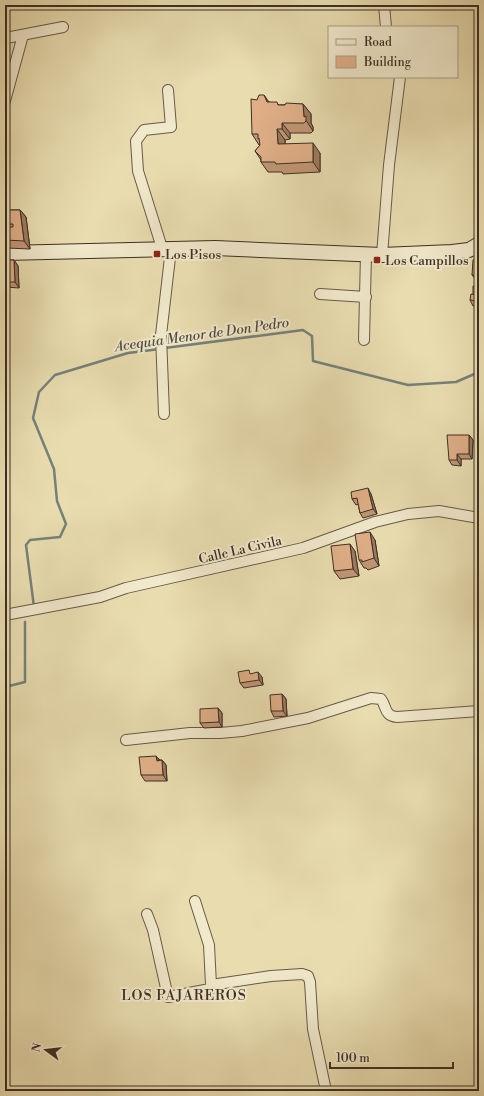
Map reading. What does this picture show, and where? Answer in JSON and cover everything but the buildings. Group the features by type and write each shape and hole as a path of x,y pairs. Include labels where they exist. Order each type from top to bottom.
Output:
{"main road":[{"path":"5,253 104,252 216,248 382,254 452,252 469,250 479,244"}],"street":[{"path":"384,5 386,26"},
{"path":"6,38 62,27"},
{"path":"5,101 23,35"},
{"path":"382,254 389,165 400,78"},
{"path":"164,414 161,335 166,249 138,171 136,141 144,130 171,127 168,90"},
{"path":"364,340 366,254"},
{"path":"320,294 366,297"},
{"name":"Calle La Civila","path":"5,615 100,597 126,588 303,548 375,522 408,514 439,511 479,518"},
{"path":"126,740 190,733 242,731 313,716 371,698 381,699 386,712 389,715 397,717 479,711"},
{"path":"147,914 153,930 168,997 210,989 209,945 195,900"},
{"path":"211,985 271,976 302,974 308,976 310,982 313,1029 326,1091"}],"waterway":[{"name":"Acequia Menor de Don Pedro","path":"165,348 303,330 312,336 313,361 408,385 456,382 479,372"},
{"name":"Acequia Menor de Don Pedro","path":"34,607 26,545 30,540 60,537 66,524 57,501 54,469 33,418 39,392 55,375 128,353 160,349"},
{"name":"Acequia Menor de Don Pedro","path":"5,687 25,682 25,622"}],"place":[{"name":"Los Pisos","path":"157,254"},
{"name":"Los Campillos","path":"377,260"}],"district":[{"name":"LOS PAJAREROS","path":"184,995"}]}
